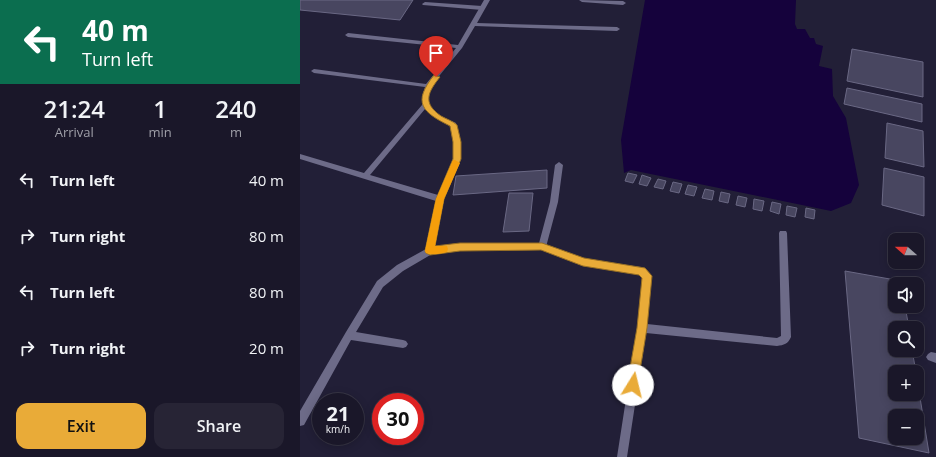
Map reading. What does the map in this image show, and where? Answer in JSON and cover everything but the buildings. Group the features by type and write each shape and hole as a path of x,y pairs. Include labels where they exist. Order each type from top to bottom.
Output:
{"street":[{"path":"430,251 440,199 457,159 457,142 454,125 438,117 426,105 425,98 428,86 460,48 487,0"},
{"path":"582,0 623,3"},
{"path":"425,4 482,8"},
{"path":"473,24 617,29"},
{"path":"348,35 460,48"},
{"path":"314,71 428,86"},
{"path":"365,176 426,105"},
{"path":"300,156 440,199"},
{"path":"542,246 554,202 559,165"},
{"path":"642,328 777,342 784,341 786,337 783,233"},
{"path":"300,421 349,334 380,284 400,268 430,251 460,247 542,246 583,262 641,271 647,276 642,328 622,457"},
{"path":"349,334 403,344"}],"shaded area":[{"path":"645,0 796,0 795,24 797,29 805,29 810,38 814,38 816,44 823,46 819,66 832,69 833,96 846,118 859,185 851,203 831,211 631,170 624,173 621,140"}],"slow traffic":[{"path":"443,249 430,251 440,199 455,163"}],"route":[{"path":"436,77 428,86 425,98 426,105 438,117 454,125 457,142 457,159 440,199 430,251 460,247 542,246 583,262 641,271 647,276 642,328 633,385"}]}
